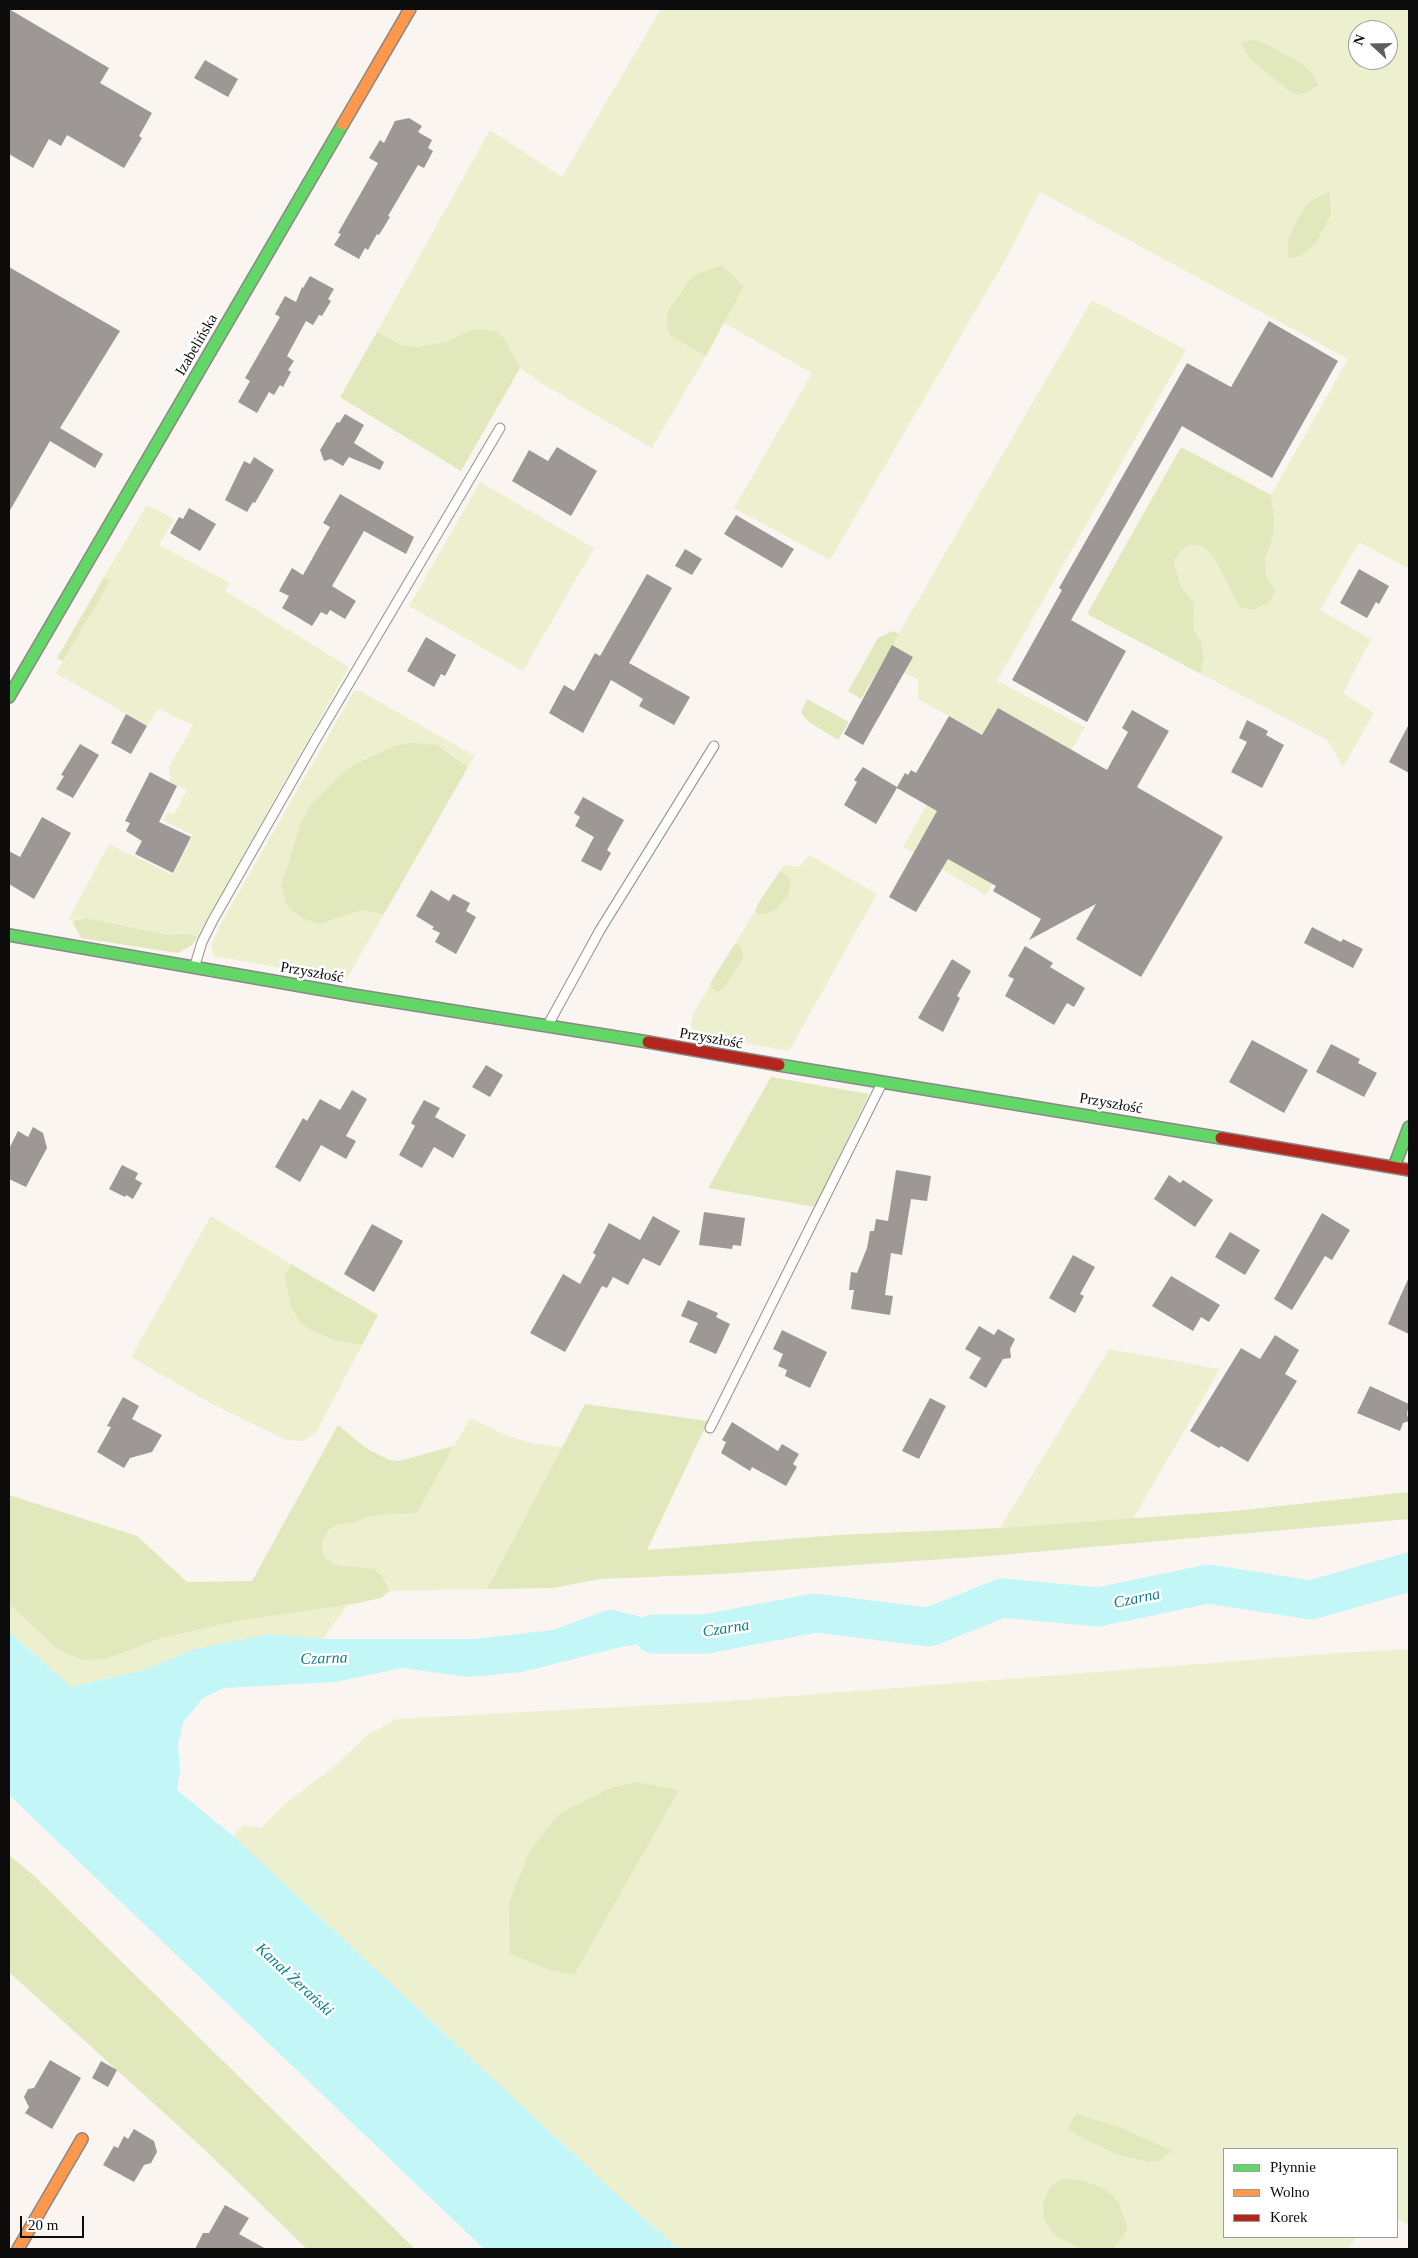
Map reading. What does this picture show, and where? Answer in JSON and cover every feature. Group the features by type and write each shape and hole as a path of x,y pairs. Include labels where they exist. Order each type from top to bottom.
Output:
{"street":[{"name":"Izabelińska","path":"9,697 410,9"},
{"name":"Przyszłość","path":"9,935 194,968 547,1025 882,1083 1084,1114 1409,1170"},
{"path":"1394,1167 1403,1138 1409,1127"},
{"path":"18,2249 82,2139"}],"lane":[{"path":"194,968 202,942 223,903 316,739 500,428"},
{"path":"547,1025 600,930 714,746"},
{"path":"710,1428 882,1083"}],"green space":[{"path":"661,9 1409,9 1409,569 1359,542 1320,610 1371,639 1343,693 1374,713 1343,767 1327,740 1201,674 1204,657 1201,642 1193,628 1194,603 1180,585 1174,561 1181,550 1192,545 1202,546 1213,554 1218,566 1275,589 1266,575 1265,559 1273,537 1274,517 1271,495 1348,359 1040,192 1008,255 830,560 734,508 812,373 724,323 744,286 671,336 706,356 652,448 541,383 520,368 504,338 497,332 457,338 431,346 419,347 401,345 377,332 490,130 562,177","holes":["1251,60 1305,93 1297,95 1288,90"]},
{"path":"1255,40 1267,44 1302,64 1314,75 1318,85 1305,93 1297,95 1288,90 1251,60 1246,53 1241,42"},
{"path":"1329,192 1331,214 1316,243 1299,257 1288,258 1288,239 1299,216 1309,202"},
{"path":"722,265 744,286 706,356 671,336 666,323 670,307 694,275"},
{"path":"1092,300 1186,350 997,681 1085,727 986,895 903,847 970,728 918,699 918,679 904,673 913,657 892,645"},
{"path":"483,329 497,332 504,338 520,368 461,471 340,397 377,332 401,345 419,347 445,342 472,330"},
{"path":"1181,447 1271,495 1274,517 1273,537 1265,559 1266,575 1275,589 1270,602 1252,610 1239,607 1213,555 1202,546 1191,545 1181,550 1174,561 1180,585 1194,603 1193,628 1201,642 1204,657 1201,674 1087,614"},
{"path":"480,482 594,548 523,671 409,606"},
{"path":"147,505 174,519 159,545 230,583 225,591 349,667 198,936 185,934 168,935 87,918 68,920 109,844 173,875 193,835 163,820 168,812 174,814 187,790 170,782 169,767 193,725 158,709 147,726 56,673 109,581 104,577"},
{"path":"104,577 110,581 63,661 57,658"},
{"path":"893,631 899,634 861,699 848,691 878,638"},
{"path":"354,691 360,691 475,756 468,767 448,752 395,746 355,764 342,773 321,794 295,843 286,868 332,921 347,913 361,910 384,914 346,980 214,956 211,946 220,925"},
{"path":"807,699 849,722 838,740 809,722 801,713"},
{"path":"412,743 437,745 468,767 384,914 361,910 320,924 306,920 292,911 287,905 281,886 301,823 310,806 342,773 355,764 395,746"},
{"path":"809,855 877,894 789,1051 693,1034 691,1025 694,1012 710,986 716,992 743,951 736,942 755,911 758,914 767,914 776,909 787,875 780,871 784,865 799,867"},
{"path":"780,871 791,880 788,895 776,909 767,914 758,914 755,911 759,902"},
{"path":"87,918 168,935 185,934 198,936 192,945 178,953 81,938 72,921"},
{"path":"736,942 743,951 743,958 722,990 716,992 710,986 712,980"},
{"path":"771,1077 869,1094 815,1207 708,1188"},
{"path":"211,1216 291,1264 284,1278 292,1309 300,1322 309,1329 336,1341 362,1345 316,1433 303,1441 286,1440 212,1404 131,1357"},
{"path":"291,1264 378,1315 362,1345 336,1341 309,1329 300,1322 292,1309 284,1277"},
{"path":"1109,1349 1220,1369 1133,1519 1000,1528"},
{"path":"585,1404 708,1421 647,1550 838,1535 1000,1528 1234,1511 1409,1492 1409,1519 989,1556 721,1574 600,1579 552,1588 487,1589"},
{"path":"470,1418 508,1436 535,1444 562,1447 487,1589 390,1591 382,1576 374,1570 336,1565 323,1556 322,1543 329,1529 340,1524 356,1523 366,1517 417,1513"},
{"path":"338,1425 366,1448 389,1460 399,1461 454,1446 417,1513 378,1515 366,1517 356,1523 340,1524 329,1529 322,1543 323,1556 336,1565 374,1569 382,1576 390,1591 381,1598 347,1605 241,1620 161,1638 106,1659 82,1660 58,1650 9,1604 9,1495 137,1536 187,1582 252,1581"},
{"path":"9,1604 58,1650 82,1660 106,1659 161,1638 241,1619 347,1605 323,1639 270,1634 195,1649 144,1670 71,1687 9,1632"},
{"path":"1409,1649 1409,2225 1398,2219 1398,2148 1223,2148 1223,2238 1355,2238 1349,2249 1114,2249 1128,2229 1119,2203 1058,2237 1081,2249 679,2249 625,2202 233,1836 244,1825 261,1828 285,1804 334,1767 367,1735 397,1719 729,1701","holes":["580,1805 509,1902 527,1856 560,1813","1067,2128 1122,2128 1171,2151 1159,2161 1147,2162 1133,2159 1115,2154 1084,2139"]},
{"path":"636,1782 679,1790 574,1975 547,1969 510,1954 509,1902 527,1856 545,1831 560,1813 609,1789"},
{"path":"9,1855 32,1874 415,2249 307,2249 206,2151 9,1972"},
{"path":"1076,2114 1122,2128 1172,2151 1159,2161 1147,2162 1115,2154 1084,2139 1067,2128"},
{"path":"1060,2180 1083,2181 1101,2187 1119,2203 1128,2229 1114,2249 1081,2249 1058,2237 1049,2228 1044,2217 1043,2206 1049,2188"}],"water":[{"name":"Kanał Żerański","path":"610,1609 706,1634 621,1647 522,1672 469,1677 402,1668 335,1682 224,1688 203,1698 183,1722 178,1745 180,1771 177,1790 233,1836 625,2202 679,2249 484,2249 9,1795 9,1632 71,1687 144,1670 195,1649 270,1634 323,1639 475,1639 553,1630"}],"building":[{"path":"9,9 109,68 100,83 152,113 139,136 142,138 124,168 67,135 61,146 49,139 33,168 9,154"},
{"path":"205,60 238,79 228,97 194,78"},
{"path":"409,118 422,126 418,132 432,140 428,148 433,151 424,168 418,165 379,235 377,234 368,250 365,248 359,259 334,245 341,234 338,233 378,163 369,158 380,140 384,143 395,121"},
{"path":"9,267 120,331 60,428 103,454 95,468 50,441 9,512"},
{"path":"310,276 334,289 328,299 331,301 322,316 319,315 313,325 306,321 287,356 294,361 288,370 291,372 283,387 280,385 274,395 269,392 257,413 238,402 250,381 245,378 280,317 275,314 285,296 296,302 302,287"},
{"path":"1269,321 1338,361 1272,478 1182,426 1071,620 1126,651 1087,722 1012,680 1062,590 1059,588 1187,363 1231,387"},
{"path":"345,414 364,425 354,443 384,462 380,470 349,457 343,466 331,459 324,461 320,450 337,422 339,423"},
{"path":"557,447 597,471 571,516 512,481 529,450 548,461"},
{"path":"254,457 274,470 255,503 253,502 247,512 225,500 244,461 250,464"},
{"path":"340,494 414,537 406,554 364,531 332,586 356,601 345,619 330,610 327,615 321,612 312,626 282,608 289,596 279,591 292,568 303,575 330,527 323,523"},
{"path":"189,508 216,524 200,551 170,533 179,517 183,519"},
{"path":"736,515 794,549 782,568 724,534"},
{"path":"685,549 702,559 692,575 675,566"},
{"path":"1359,569 1389,586 1379,604 1376,602 1367,618 1340,603"},
{"path":"647,574 672,588 629,663 690,697 674,725 639,706 643,699 611,680 583,733 549,713 564,685 574,691 595,653 600,656"},
{"path":"426,637 456,655 445,676 441,674 434,687 407,671"},
{"path":"892,645 913,657 863,745 844,734"},
{"path":"998,708 1107,770 1128,732 1122,728 1132,710 1169,731 1137,787 1223,837 1141,977 1076,939 1096,904 1029,940 1041,919 993,891 996,886 948,859 916,912 889,897 937,811 897,788 876,824 844,805 857,782 854,780 863,767 897,787 905,773 908,775 911,770 916,773 949,716 982,735"},
{"path":"126,714 147,726 131,754 111,743"},
{"path":"1247,720 1268,731 1266,735 1284,745 1262,788 1231,772 1247,742 1239,738"},
{"path":"1409,724 1409,773 1389,762"},
{"path":"80,744 99,755 73,798 56,789 64,776 61,775"},
{"path":"150,772 177,786 159,822 191,837 173,873 135,854 142,841 126,831 130,823 125,821"},
{"path":"583,797 624,820 607,850 611,853 601,871 581,861 594,837 575,826 580,817 574,813"},
{"path":"42,817 71,833 34,899 9,884 9,851 20,857"},
{"path":"431,890 449,901 453,894 470,903 466,911 476,917 456,954 435,942 440,933 416,916"},
{"path":"1312,927 1341,942 1343,939 1363,949 1353,968 1304,943"},
{"path":"1025,946 1053,963 1050,967 1085,988 1074,1007 1067,1003 1054,1025 1005,996 1014,979 1008,976"},
{"path":"952,959 971,971 957,996 960,998 943,1032 918,1018"},
{"path":"1252,1040 1308,1070 1284,1113 1229,1082"},
{"path":"1331,1044 1360,1059 1358,1063 1377,1073 1364,1097 1316,1072"},
{"path":"486,1065 503,1075 490,1097 472,1087"},
{"path":"352,1090 367,1099 346,1136 356,1141 346,1159 321,1145 300,1182 275,1167 303,1118 307,1121 320,1099 340,1110"},
{"path":"424,1100 440,1108 435,1117 466,1135 453,1158 434,1147 422,1168 399,1155 415,1126 411,1123"},
{"path":"33,1127 43,1133 47,1148 26,1187 9,1179 9,1149 18,1131 28,1137"},
{"path":"122,1165 138,1173 135,1179 142,1183 133,1199 109,1189"},
{"path":"896,1170 931,1176 927,1201 911,1199 902,1255 891,1253 885,1295 893,1296 890,1315 851,1309 854,1290 849,1290 851,1272 857,1273 867,1248 870,1231 874,1231 876,1219 888,1221"},
{"path":"1169,1175 1180,1183 1183,1180 1213,1200 1195,1227 1154,1199"},
{"path":"704,1212 745,1218 741,1246 733,1245 732,1249 699,1245"},
{"path":"1322,1213 1350,1230 1332,1260 1325,1256 1292,1310 1274,1299"},
{"path":"653,1216 680,1231 660,1266 643,1258 628,1285 613,1277 607,1288 602,1286 565,1352 530,1333 563,1274 580,1284 596,1255 593,1253 609,1223 640,1240"},
{"path":"372,1224 403,1241 374,1292 344,1274"},
{"path":"1230,1232 1260,1250 1245,1275 1215,1257"},
{"path":"1073,1255 1095,1267 1080,1294 1084,1296 1075,1313 1049,1298"},
{"path":"1171,1276 1220,1305 1209,1322 1201,1317 1193,1331 1152,1306"},
{"path":"1409,1277 1409,1334 1388,1324"},
{"path":"688,1300 718,1313 716,1317 730,1324 716,1354 689,1342 698,1323 681,1316"},
{"path":"979,1326 994,1335 998,1329 1015,1339 1010,1349 1011,1358 1003,1359 986,1388 969,1378 981,1358 965,1349"},
{"path":"782,1330 827,1352 810,1388 785,1376 787,1370 778,1366 783,1354 773,1349"},
{"path":"1275,1335 1299,1350 1285,1374 1297,1381 1248,1462 1190,1431 1241,1348 1260,1359"},
{"path":"1370,1386 1409,1404 1407,1414 1409,1421 1403,1423 1400,1431 1357,1413"},
{"path":"123,1397 139,1406 132,1419 162,1435 152,1452 130,1458 124,1468 97,1452 111,1427 107,1426"},
{"path":"930,1398 946,1406 919,1459 902,1451"},
{"path":"732,1422 778,1451 782,1444 799,1454 793,1464 797,1467 786,1486 752,1467 750,1471 721,1453 726,1442 722,1440"},
{"path":"50,2060 81,2078 52,2129 25,2113 29,2107 24,2097 28,2089 34,2088"},
{"path":"101,2061 117,2070 108,2087 92,2078"},
{"path":"134,2129 154,2141 157,2152 151,2163 144,2165 134,2182 103,2165 114,2146 118,2148 124,2136 128,2139"},
{"path":"225,2205 249,2218 239,2234 266,2249 195,2249 203,2233 209,2233"}],"waterway":[{"name":"Czarna","path":"654,1634 706,1634 815,1613 929,1627 1002,1598 1098,1607 1208,1584 1311,1600 1409,1572"}],"traffic: fast":[{"path":"9,697 343,124"},
{"path":"9,935 353,995 648,1042"},
{"path":"779,1065 1221,1138"},
{"path":"1394,1167 1409,1127"}],"traffic: slow":[{"path":"343,124 410,9"},
{"path":"18,2249 82,2139"}],"traffic: jam":[{"path":"648,1042 779,1065"},
{"path":"1221,1138 1409,1170"}]}
